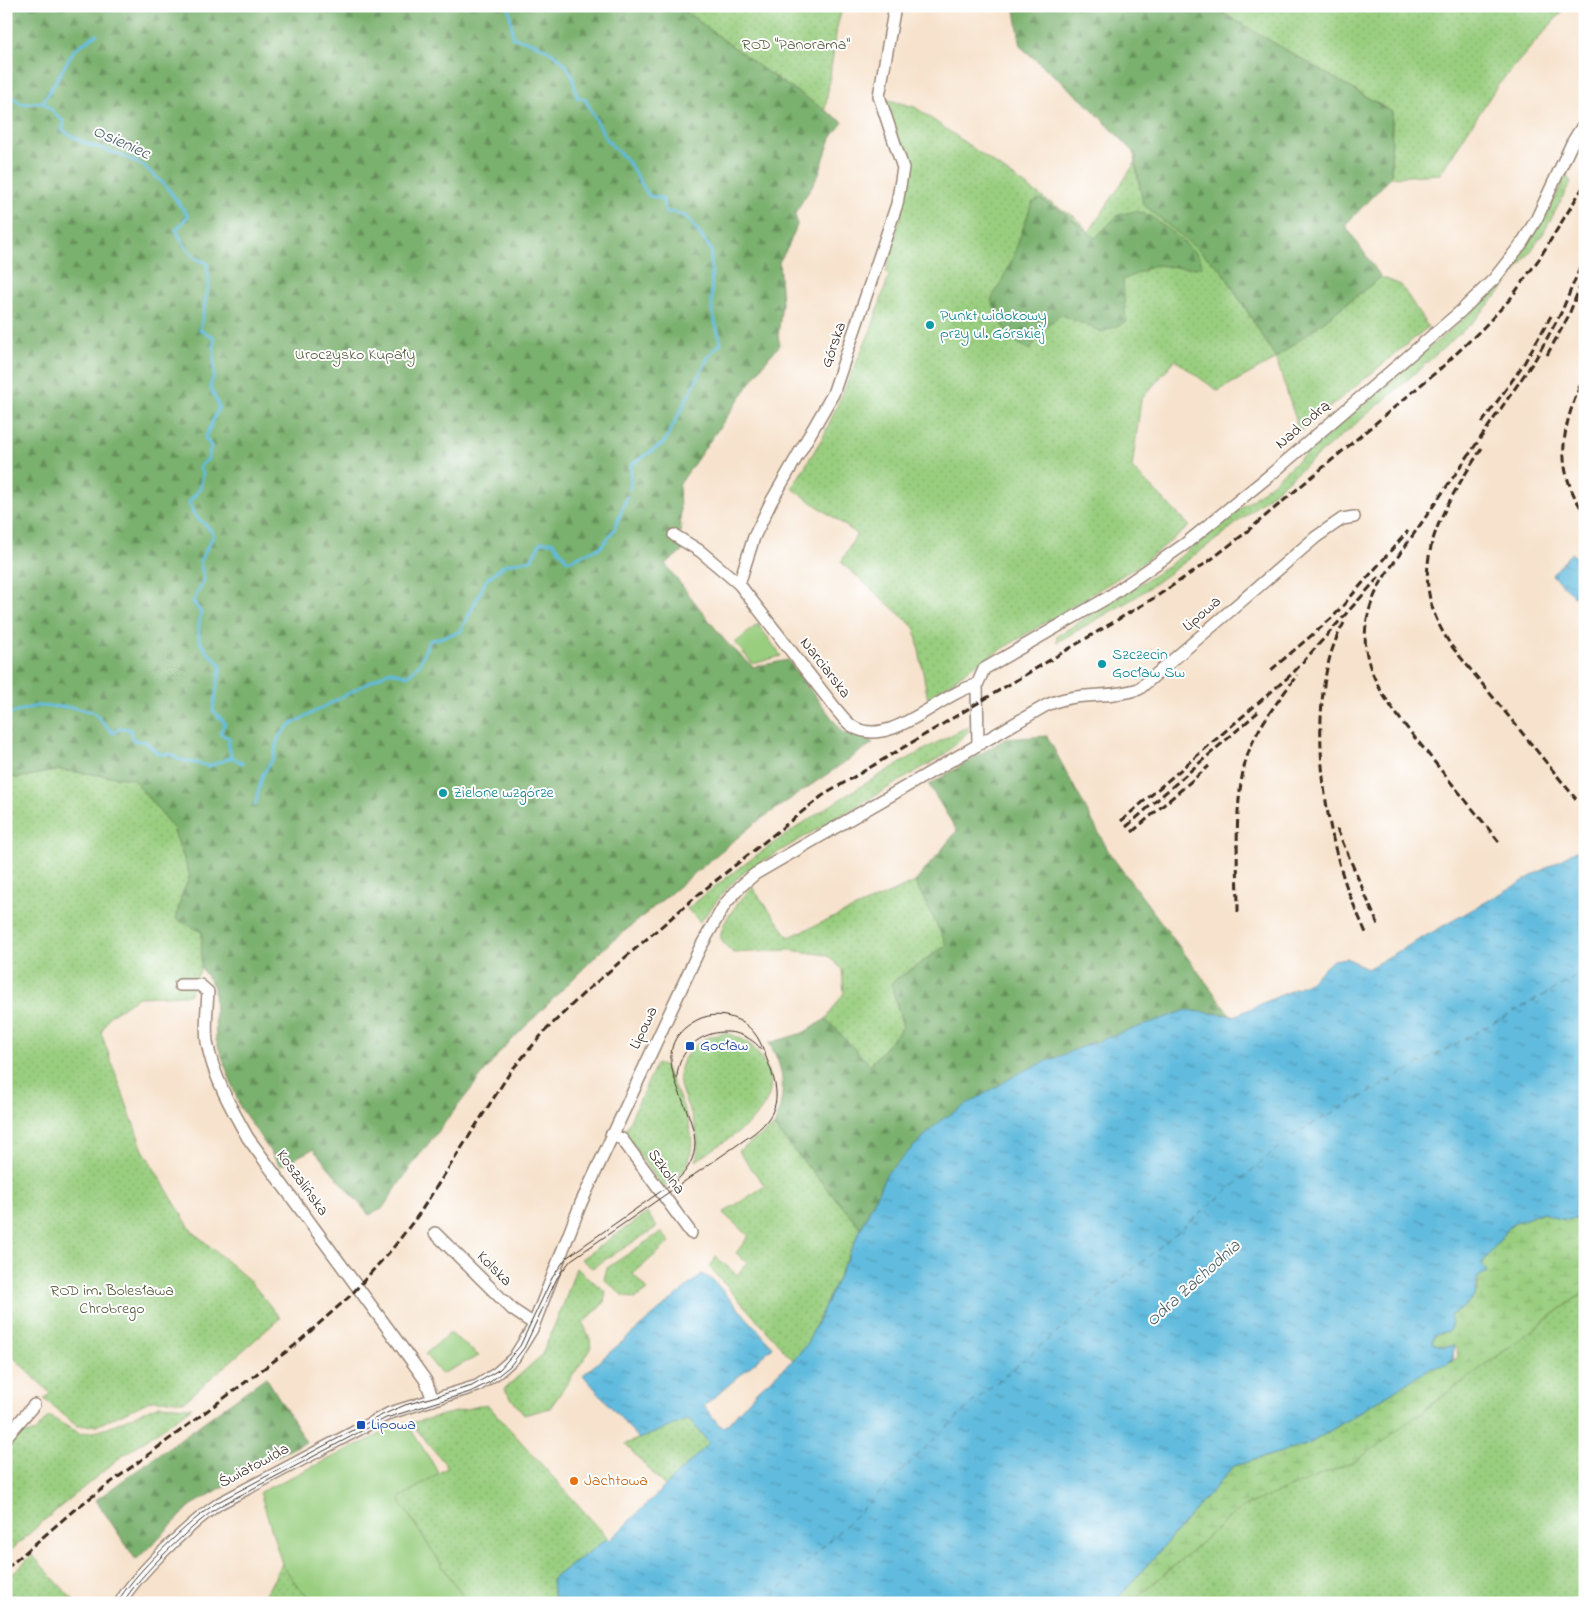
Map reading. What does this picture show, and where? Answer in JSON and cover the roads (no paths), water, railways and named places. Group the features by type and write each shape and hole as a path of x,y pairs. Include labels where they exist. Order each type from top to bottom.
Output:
{"street":[{"name":"Górska","path":"739,584 754,537 770,502 834,394 896,204 904,168 881,104 879,88 895,6"},
{"name":"Nad Odrą","path":"977,685 979,675 987,667 1119,590 1199,534 1472,301 1499,273 1527,235 1548,198 1572,143 1585,122"},
{"name":"Lipowa","path":"433,1400 474,1388 498,1374 517,1354 534,1324 575,1217 611,1135 705,937 719,912 736,890 768,865 1045,706 1067,697 1129,692 1139,689 1316,537 1342,519 1354,517"},
{"name":"Narciarska","path":"674,536 700,551 739,584 836,709 852,726 860,730 893,729 957,692 977,685"},
{"path":"977,685 978,744"},
{"name":"Koszalińska","path":"180,985 200,985 208,992 207,1041 212,1062 234,1112 248,1138 426,1381 433,1400"},
{"name":"Szkolna","path":"611,1135 622,1139 691,1233"},
{"name":"Kolska","path":"435,1233 513,1310 534,1324"},
{"name":"Światowida","path":"120,1603 138,1579 213,1508 390,1413 433,1400"},
{"path":"6,1437 34,1405"}],"water":[{"path":"1571,553 1585,564 1585,606 1552,575"},
{"name":"Odra Zachodnia","path":"1585,846 1585,1216 1563,1219 1543,1212 1511,1225 1482,1264 1487,1272 1477,1278 1474,1297 1467,1305 1450,1316 1452,1322 1450,1331 1434,1336 1433,1343 1444,1347 1454,1346 1453,1360 1447,1365 1432,1367 1309,1444 1234,1466 1114,1603 554,1603 552,1579 608,1538 610,1540 709,1443 689,1419 639,1439 583,1375 702,1274 713,1280 773,1347 704,1406 719,1425 725,1427 759,1389 793,1360 807,1344 887,1173 941,1120 1021,1072 1084,1046 1187,1010 1234,1016 1308,983 1333,960 1347,958 1367,969"}],"waterway":[{"path":"509,6 513,38 538,45 561,60 572,77 577,97 585,99 607,140 629,163 649,196 662,198 666,213 673,212 687,217 711,249 712,310 721,343 710,354 664,443 631,465 630,489"},
{"path":"43,102 75,49 97,34"},
{"name":"Osieniec","path":"6,92 21,104 43,102 64,122 62,130 85,143 121,155 144,166 166,186 188,216 176,230 192,254 207,263 209,282 200,330 214,337 214,376 210,386 219,407 205,438 211,446 208,459 199,467 203,474 200,489 189,502 194,514 214,535 200,561 204,580 193,602 201,612 198,630 200,642 221,665 213,710 225,723 220,733 230,739 228,745 232,757 242,763"},
{"path":"255,805 263,774 274,757 278,738 290,725 390,671 408,676 420,663 429,641 460,632 487,579 506,564 531,560 541,542 553,542 568,561 601,547 614,530 627,497"},
{"path":"6,715 36,706 70,707 93,712 113,733 120,728 130,729 133,740 146,742 158,754 170,754 181,760 210,766 232,757"}],"tram line":[{"path":"117,1603 148,1563 193,1521 218,1502 382,1415 405,1405 472,1386 500,1369 520,1346 552,1278 566,1258 677,1180 690,1163 694,1154 695,1143 692,1127 674,1077 671,1061 672,1046 681,1032 697,1020 707,1016 718,1015 740,1021 754,1032 764,1051 776,1089 774,1108 770,1116 753,1134 571,1260 557,1278 524,1348 510,1366 490,1382 470,1392 386,1418 220,1506 209,1513 167,1551 140,1579 123,1603"},
{"path":"677,1079 679,1064 686,1051 696,1041 708,1035 722,1032 736,1033 749,1039 761,1049"}],"railway":[{"path":"6,1569 74,1510 294,1346 350,1296 393,1248 419,1214 511,1071 545,1031 585,992 699,894 822,796 1154,598 1209,561 1244,534 1441,368 1482,329 1511,298 1539,259 1585,184"},
{"path":"1499,842 1408,729 1380,689 1371,668 1366,647 1366,625 1373,600 1386,574 1536,358 1561,313 1585,256"},
{"path":"1547,355 1568,317 1585,274"},
{"path":"1482,423 1523,365 1551,316"},
{"path":"1585,374 1571,410 1564,444 1564,461 1568,478 1574,496 1585,514"},
{"path":"1482,448 1452,497 1440,521 1432,545 1428,570 1429,595 1437,621 1453,648 1576,799"},
{"path":"1271,670 1333,617 1408,531"},
{"path":"1121,821 1293,673 1379,577"},
{"path":"1344,623 1332,650 1325,680 1321,714 1321,748 1324,783 1335,848 1348,891 1366,933"},
{"path":"1238,912 1237,828 1241,783 1245,764 1251,746 1261,727 1297,675"},
{"path":"1126,827 1258,712"},
{"path":"1132,832 1209,766"},
{"path":"1337,829 1379,927"}],"place":[{"name":"Punkt widokowy przy ul. Górskiej","path":"930,325"},
{"name":"Szczecin Gocław Sw","path":"1102,664"},
{"name":"Zielone wzgórze","path":"443,793"},
{"name":"Gocław","path":"690,1046"},
{"name":"Lipowa","path":"361,1425"},
{"name":"Jachtowa","path":"574,1481"}],"park label":[{"name":"ROD \"Panorama\"","path":"796,45"},
{"name":"Uroczysko Kupały","path":"355,355"},
{"name":"ROD im. Bolesława Chrobrego","path":"112,1300"}]}
